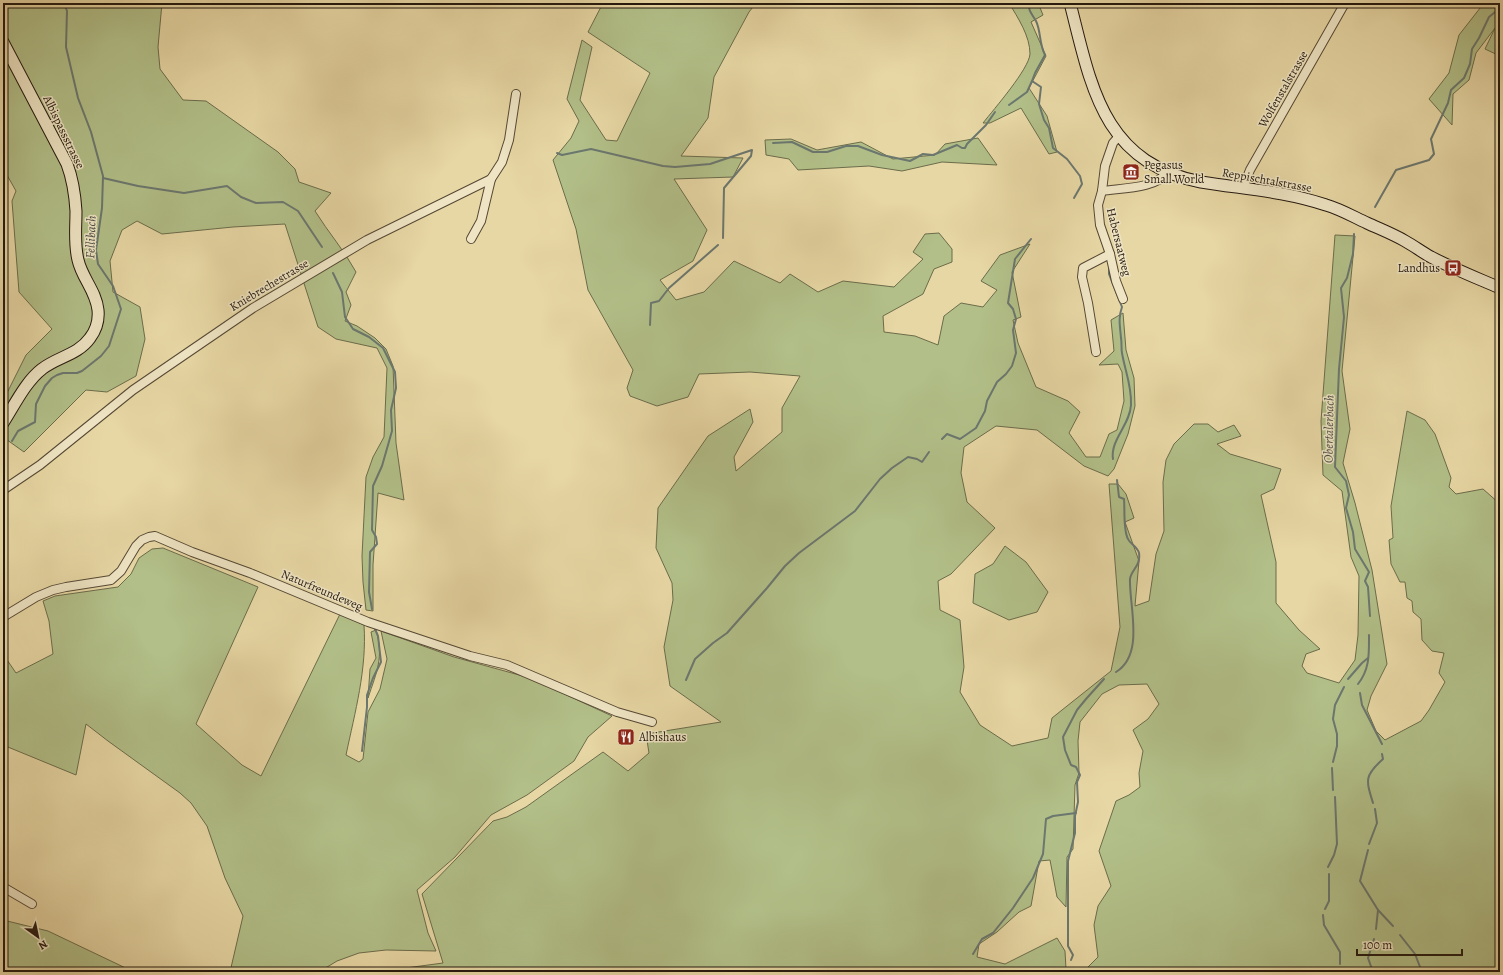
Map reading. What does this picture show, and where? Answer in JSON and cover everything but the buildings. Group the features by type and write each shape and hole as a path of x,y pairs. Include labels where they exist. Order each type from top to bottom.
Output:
{"main road":[{"name":"Reppischtalstrasse","path":"1070,3 1095,94 1102,111 1119,136 1141,156 1167,172 1201,181 1284,193 1327,205 1405,241 1429,256 1453,268 1500,288"},
{"name":"Albispassstrasse","path":"3,42 63,155 70,174 75,197 75,245 79,264 98,304 98,317 95,330 90,339 81,348 50,363 36,374 3,423"}],"street":[{"name":"Wolfenstalstrasse","path":"1244,188 1250,170 1345,3"},
{"path":"471,239 481,221 491,179 502,162 509,140 516,94"},
{"name":"Habersaatweg","path":"1119,136 1113,143 1105,166 1102,191 1098,205 1100,225 1110,254 1116,281 1123,299"},
{"name":"Habersaatweg","path":"1102,191 1155,183 1161,180 1167,172"},
{"name":"Kniebrechestrasse","path":"3,490 40,465 133,390 253,308 367,240 491,179"},
{"path":"1096,352 1082,277 1084,268 1110,254"},
{"name":"Naturfreundeweg","path":"3,617 36,597 53,590 66,586 111,580 121,571 136,546 142,540 155,536 192,552 250,573 368,622 470,656 507,665 618,712 652,722"},
{"path":"3,887 32,904"}],"green space":[{"path":"3,3 162,3 158,47 160,69 183,100 206,101 278,152 295,169 299,182 331,193 315,211 356,272 346,292 351,305 345,321 357,326 375,338 386,349 393,366 396,443 404,500 378,493 373,565 373,611 366,610 363,582 362,556 366,477 373,457 384,437 387,368 377,348 336,339 318,327 285,224 233,227 162,234 137,221 122,230 110,261 113,292 140,307 145,339 136,376 107,392 86,390 24,452 3,437 3,401 26,355 52,329 19,292 12,201 16,191 3,168 3,74 11,61 3,47"},
{"path":"603,3 756,3 749,12 714,77 708,118 681,156 743,158 733,177 674,179 707,230 693,261 660,280 676,300 704,292 734,261 780,283 790,274 818,292 843,281 894,287 923,259 913,252 925,234 939,233 952,249 952,262 934,269 923,294 883,316 884,332 915,336 938,345 944,316 961,303 983,307 997,290 981,281 1000,255 1030,244 1012,272 1021,317 1013,320 1018,343 1036,387 1068,401 1080,412 1069,433 1086,457 1100,457 1109,434 1117,430 1124,401 1122,372 1118,364 1099,365 1114,351 1111,320 1123,313 1126,350 1134,378 1135,406 1128,434 1114,469 1108,476 1084,466 1037,430 996,426 964,447 961,473 967,502 995,528 951,574 938,581 940,610 960,620 964,667 960,692 980,725 1012,746 1048,738 1052,718 1111,671 1120,627 1109,484 1118,484 1126,494 1134,518 1125,522 1139,561 1135,606 1149,601 1156,554 1164,531 1163,482 1166,460 1174,444 1194,424 1208,424 1218,432 1234,425 1241,436 1217,444 1230,454 1281,469 1274,489 1261,495 1276,562 1276,603 1299,630 1320,649 1306,654 1302,666 1307,673 1339,683 1355,660 1358,635 1359,576 1351,557 1342,491 1323,475 1321,421 1335,235 1355,236 1342,371 1350,429 1343,463 1372,570 1387,664 1371,696 1367,710 1376,731 1385,740 1421,721 1445,682 1439,673 1444,653 1432,651 1422,640 1421,619 1413,612 1412,601 1407,598 1405,582 1400,582 1391,564 1389,540 1393,538 1391,506 1407,411 1425,420 1435,434 1451,478 1449,487 1456,494 1483,489 1500,504 1500,972 376,972 443,963 422,894 493,821 507,817 526,807 603,752 628,771 649,753 646,734 721,722 670,686 664,647 673,600 672,583 656,548 658,508 708,436 750,409 753,422 734,457 736,471 782,432 782,408 800,376 750,372 699,374 688,397 657,406 630,396 627,388 633,370 588,290 576,229 553,160 571,138 579,121 567,99 582,40 592,47 580,100 606,140 617,141 650,73 588,32","holes":["1147,684 1159,704 1148,719 1133,730 1143,751 1139,773 1140,787 1129,795 1116,801 1099,851 1111,886 1098,906 1094,925 1098,957 1085,970 1066,969 1065,951 1057,938 1005,964 977,957 979,944 997,932 1019,912 1031,906 1039,861 1050,860 1057,897 1066,907 1067,857 1073,849 1075,785 1079,773 1078,741 1080,722 1102,694 1119,685"]},
{"path":"1009,3 1038,3 1043,15 1031,22 1046,56 1029,88 1047,116 1057,152 1049,154 1021,108 990,123 983,123 1018,79 1028,61 1030,54 1026,34"},
{"path":"1484,3 1500,3 1500,56 1485,49 1495,28 1476,53 1469,80 1453,94 1452,125 1429,99 1449,73 1459,35"},
{"path":"978,138 997,165 942,162 902,171 869,166 798,170 789,159 766,155 765,140 791,139 817,150 861,142 893,159 935,155 945,144"},
{"path":"1005,546 1026,562 1048,592 1037,612 1009,620 973,603 975,574 993,564"},
{"path":"163,548 258,587 196,724 242,765 261,776 340,614 364,625 364,658 362,674 346,755 359,762 363,759 368,712 380,689 387,659 381,631 454,657 530,678 612,716 588,737 574,761 527,795 491,815 455,857 417,890 428,933 436,951 386,950 359,953 337,961 319,972 230,972 243,916 225,878 207,826 191,803 180,793 86,724 76,775 3,745 3,654 16,673 53,654 49,621 43,601 55,596 118,587 131,574 139,558 152,549"},
{"path":"376,630 379,656 377,672 368,698 370,669 376,658 371,632"},
{"path":"3,920 48,931 134,972 3,972"}],"waterway":[{"name":"Fellibach","path":"12,441 18,431 35,422 36,404 45,386 52,378 63,373 77,373 82,371 101,356 109,346 121,309 113,286 98,264 96,250 102,208 103,176 91,132 78,98 66,47 67,11 64,3"},
{"path":"1029,3 1030,10 1038,25 1045,55 1032,81 1041,87 1039,104 1044,120 1049,128 1053,148 1067,159 1080,176 1082,184 1074,198"},
{"name":"Obertalerbach","path":"1375,207 1396,170 1429,160 1434,154 1431,139 1448,103 1451,90 1464,78 1470,64 1472,49 1489,17 1500,8"},
{"path":"1009,105 1027,92 1032,81"},
{"path":"773,143 792,142 813,152 827,152 846,146 858,146 882,155 910,161 923,154 933,155 957,145 965,148 967,144 986,125 995,112"},
{"path":"557,153 562,155 591,149 663,166 675,167 710,164 752,150 751,156 724,188 723,238"},
{"path":"103,178 138,186 184,193 227,186 241,197 256,203 283,202 298,211 322,247"},
{"name":"Obertalerbach","path":"1354,234 1353,254 1347,278 1341,288 1344,317 1339,369 1335,467 1346,481 1349,495 1346,508 1353,532 1355,549 1369,572 1365,581 1368,587 1370,616"},
{"path":"942,439 947,434 960,439 976,428 985,411 987,401 997,382 1012,366 1016,353 1013,330 1016,319 1013,309 1008,303 1015,259 1031,239"},
{"path":"650,325 651,303 659,301 669,288 718,245"},
{"path":"1109,268 1109,274 1122,307 1120,315 1121,342 1131,398 1130,412 1114,445 1113,459"},
{"path":"333,273 342,292 345,317 353,329 369,337 383,348 395,372 396,388 391,410 392,431 382,466 373,486 372,530 376,537 377,544 370,552 369,592 372,609"},
{"path":"686,680 695,659 727,633 785,566 799,553 855,511 880,479 892,468 908,457 922,462 929,452"},
{"path":"1116,672 1125,664 1130,654 1133,642 1134,629 1130,579 1139,561 1139,553 1126,535 1124,499 1119,497 1117,480"},
{"path":"362,751 367,695 381,662 378,636 375,629"},
{"path":"1358,684 1367,667 1369,635"},
{"path":"1348,679 1368,658"},
{"path":"1071,960 1073,955 1068,946 1068,861 1075,833 1075,816 1078,802 1077,782 1080,775 1076,767 1071,765 1065,750 1063,737 1077,710 1104,679"},
{"path":"1333,762 1337,746 1337,734 1333,719 1335,705 1344,687"},
{"path":"1360,693 1362,705 1382,744"},
{"path":"1373,803 1368,779 1372,770 1383,759 1382,754"},
{"path":"1332,768 1333,790"},
{"path":"1328,867 1334,855 1337,844 1335,797"},
{"path":"1369,844 1377,823 1375,809"},
{"path":"973,954 982,939 993,933 1013,908 1033,878 1043,854 1046,819 1053,816 1076,813"},
{"path":"1368,850 1360,881 1378,910 1393,926"},
{"path":"1325,909 1329,901 1329,874"},
{"path":"1376,929 1378,910"},
{"path":"1323,915 1324,925 1340,952 1340,964"},
{"path":"1400,935 1415,954 1422,972"},
{"path":"1373,972 1368,958 1374,939"}],"place":[{"name":"Pegasus Small World","path":"1131,172"},
{"name":"Landhus","path":"1453,268"},
{"name":"Albishaus","path":"626,737"}]}
